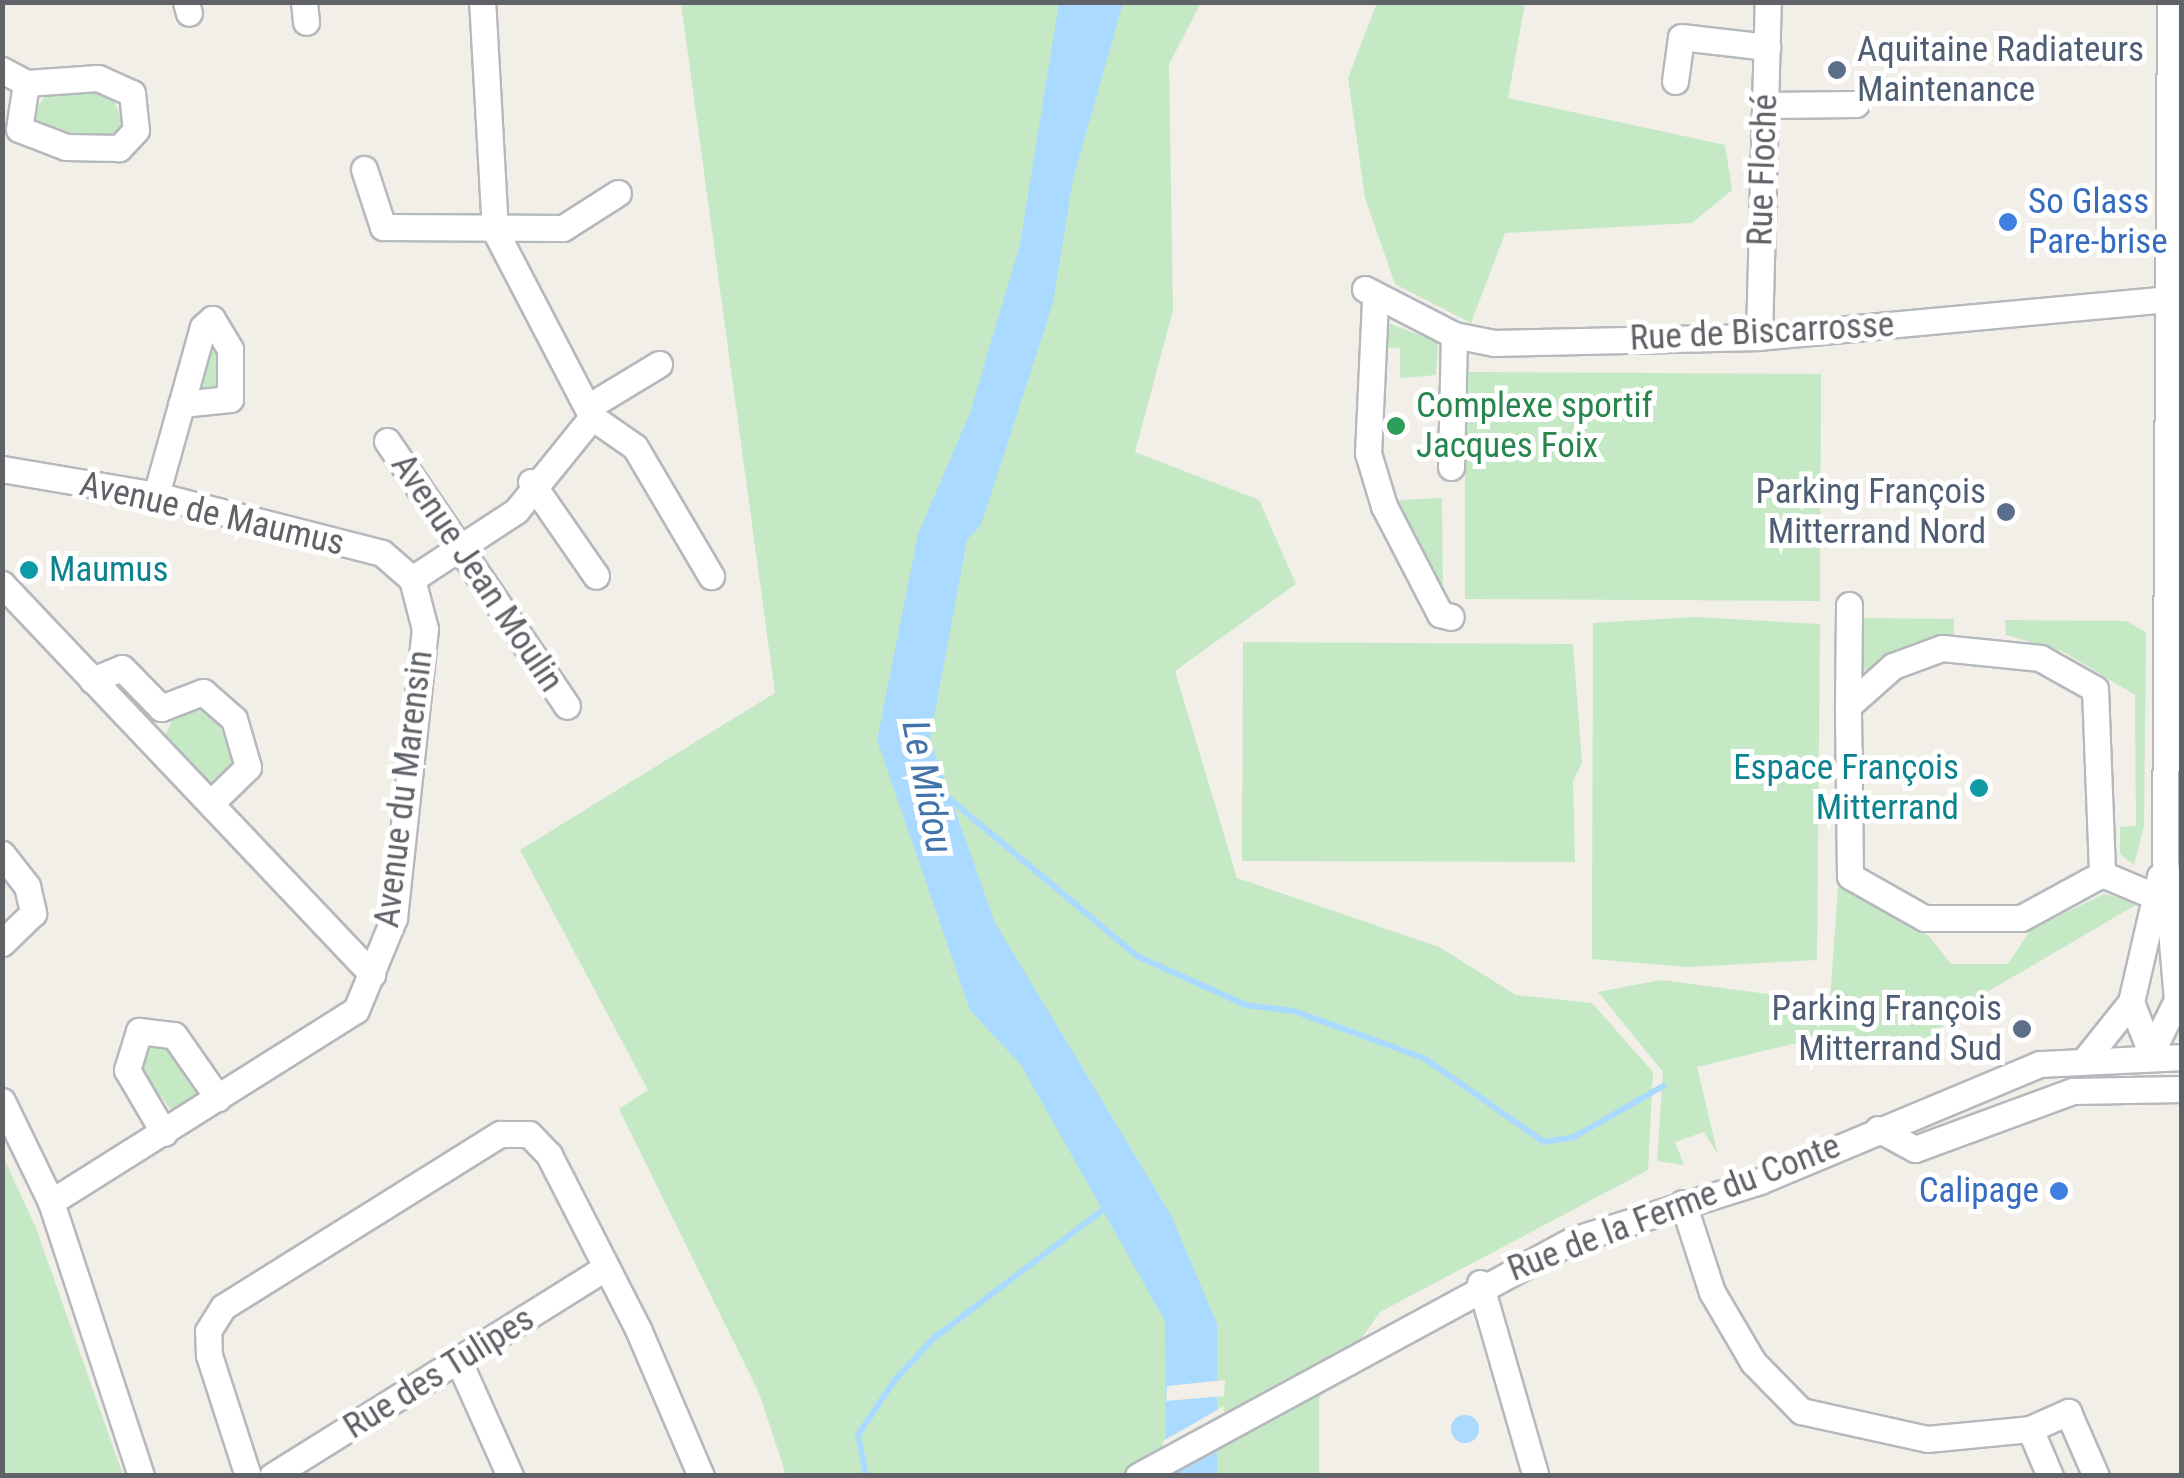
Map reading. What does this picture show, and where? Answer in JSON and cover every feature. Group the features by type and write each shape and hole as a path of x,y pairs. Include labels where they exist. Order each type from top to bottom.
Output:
{"street":[{"path":"482,2 495,232 590,412 636,447 711,576"},
{"name":"Rue Floché","path":"1759,337 1768,2"},
{"path":"2151,1053 2180,1006 2165,860 2170,2"},
{"path":"1675,81 1681,37 1767,47"},
{"path":"2,70 26,84 98,78 132,93 136,130 119,148 66,148 19,130 26,84"},
{"path":"1765,105 1856,104"},
{"path":"364,169 383,228 495,232 564,228 618,194"},
{"name":"Rue de Biscarrosse","path":"1451,617 1440,614 1384,506 1368,453 1370,294 1454,335 1494,343 1759,337 2171,299"},
{"path":"1451,468 1454,335"},
{"path":"412,579 459,556 516,511 531,482 590,412 659,364"},
{"path":"156,495 181,404"},
{"name":"Avenue Jean Moulin","path":"387,441 459,556 567,706"},
{"name":"Avenue de Maumus","path":"2,469 156,495 382,553 412,579"},
{"path":"531,482 596,576"},
{"name":"Avenue du Marensin","path":"51,1202 356,1010 394,918 425,629 412,579"},
{"path":"2,584 372,974"},
{"path":"1848,605 1850,876 1924,918 2021,918 2102,874"},
{"path":"1848,706 1894,666 1942,648 2040,658 2096,688 2102,874"},
{"path":"92,680 122,668 161,708 203,692 234,719 248,767 211,803"},
{"path":"2,854 27,886 32,913 2,943"},
{"path":"2087,1057 2131,1002 2165,860"},
{"path":"2102,874 2154,896"},
{"path":"2131,1002 2180,1006"},
{"path":"2131,1002 2151,1053"},
{"path":"164,1133 127,1070 139,1031 174,1035 218,1098"},
{"name":"Rue de la Ferme du Conte","path":"1138,1476 1480,1283 1878,1130 2008,1074 2087,1057 2151,1053 2182,1056"},
{"path":"1878,1130 1915,1150 2074,1091 2182,1089"},
{"path":"2,1101 51,1202 141,1476"},
{"path":"248,1476 210,1355 208,1331 223,1307 500,1134 529,1134 549,1155 606,1268 701,1476"},
{"path":"1683,1203 1712,1292 1753,1362 1801,1412 1927,1439 1988,1430 2030,1430 2068,1412 2096,1476"},
{"name":"Rue des Tulipes","path":"272,1476 460,1364 606,1268"},
{"path":"1480,1283 1535,1473"},
{"path":"460,1364 510,1476"},
{"path":"2030,1430 2050,1476"}],"green space":[{"path":"681,3 1201,3 1169,64 1173,310 1135,452 1259,500 1296,584 1175,671 1237,878 1439,947 1516,995 1592,1003 1653,1072 1648,1170 1380,1312 1319,1398 1319,1475 786,1475 759,1393 619,1109 648,1090 520,850 775,693"},
{"path":"1377,3 1525,3 1508,98 1725,145 1732,190 1692,223 1505,233 1471,323 1395,284 1365,198 1348,78"},
{"path":"49,90 111,95 125,125 113,137 48,133 31,117"},
{"path":"1388,323 1438,342 1436,375 1400,378 1400,348 1379,347 1379,328"},
{"path":"210,331 225,367 219,393 197,389"},
{"path":"1465,372 1821,374 1820,601 1465,599"},
{"path":"1442,498 1443,600 1398,500"},
{"path":"1695,617 1820,624 1817,960 1688,967 1592,959 1593,623"},
{"path":"1857,618 1954,619 1954,635 1857,673"},
{"path":"2005,620 2126,621 2146,632 2144,826 2134,865 2120,854 2120,827 2136,826 2135,695 2062,651 2006,635"},
{"path":"1243,642 1573,644 1582,763 1573,781 1575,862 1242,861"},
{"path":"194,707 217,720 234,759 222,779 209,783 165,736 174,716"},
{"path":"1838,886 1929,936 1951,964 2008,964 2031,929 2104,894 2139,903 1958,1009 1919,1053 1846,1050 1838,1033 1697,1067 1718,1155 1704,1132 1675,1142 1684,1165 1657,1161 1663,1072 1598,992 1661,980 1830,1002"},
{"path":"166,1042 200,1093 174,1113 139,1070 143,1045"},
{"path":"2,1154 36,1228 123,1475 3,1475"}],"water":[{"name":"Le Midou","path":"1059,3 1123,3 1073,179 1053,303 981,525 967,540 930,739 995,923 1171,1215 1217,1324 1217,1475 1166,1475 1165,1321 1021,1065 970,1010 877,740 918,534 970,413 1020,244"},
{"path":"1465,1415 1475,1419 1479,1429 1475,1439 1465,1443 1455,1439 1451,1429 1455,1419"}],"pier":[{"path":"1225,1380 1224,1396 1166,1401 1167,1386"},
{"path":"1224,1406 1223,1445 1161,1476 1163,1441"}],"waterway":[{"name":"Le Midou","path":"944,794 1137,956 1246,1005 1294,1011 1424,1058 1544,1142 1574,1137 1663,1086"},
{"path":"866,1476 858,1435 894,1381 934,1338 1108,1206"}],"place":[{"name":"Aquitaine Radiateurs Maintenance","path":"1837,70"},
{"name":"So Glass Pare-brise","path":"2008,222"},
{"name":"Complexe sportif Jacques Foix","path":"1396,426"},
{"name":"Parking François Mitterrand Nord","path":"2006,512"},
{"name":"Maumus","path":"29,570"},
{"name":"Espace François Mitterrand","path":"1979,788"},
{"name":"Parking François Mitterrand Sud","path":"2022,1029"},
{"name":"Calipage","path":"2059,1191"}]}
